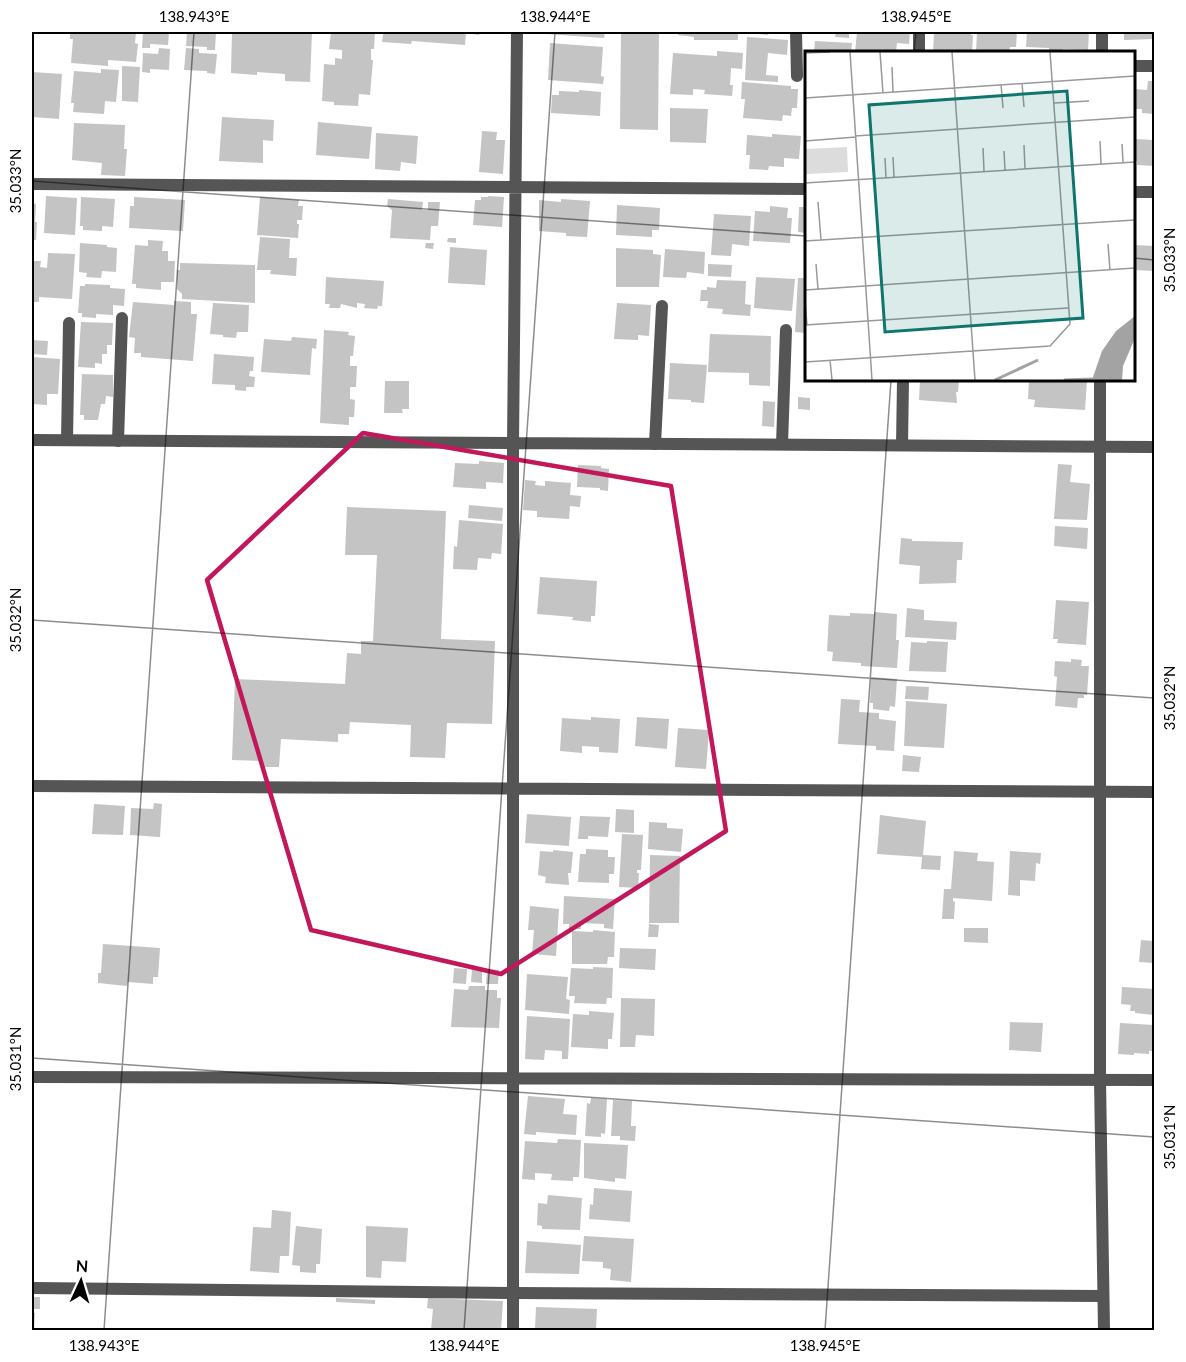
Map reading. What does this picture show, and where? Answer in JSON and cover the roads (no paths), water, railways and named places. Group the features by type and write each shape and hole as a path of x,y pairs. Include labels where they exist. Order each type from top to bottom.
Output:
{"street":[{"path":"513,1330 513,444 517,32"},
{"path":"796,32 797,76"},
{"path":"919,32 919,51"},
{"path":"1102,32 1102,51"},
{"path":"1135,66 1155,66"},
{"path":"32,184 805,189"},
{"path":"1135,192 1155,192"},
{"path":"655,444 662,306"},
{"path":"118,441 122,318"},
{"path":"67,440 69,323"},
{"path":"782,444 786,330"},
{"path":"902,445 903,381"},
{"path":"1101,381 1100,1079 1104,1330"},
{"path":"32,440 1155,447"},
{"path":"32,786 1155,792"},
{"path":"32,1077 1155,1080"},
{"path":"32,1288 1102,1296"}]}
